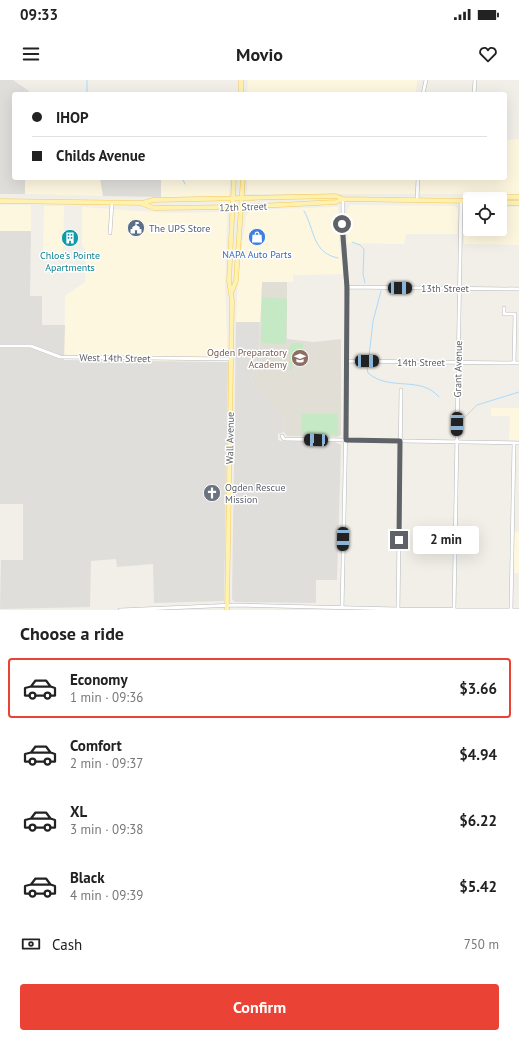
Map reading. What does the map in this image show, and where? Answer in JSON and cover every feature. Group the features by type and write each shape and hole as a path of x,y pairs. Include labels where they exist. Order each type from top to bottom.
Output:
{"main road":[{"path":"241,80 241,92"},
{"name":"Wall Avenue","path":"227,608 232,291 229,281 234,180"},
{"name":"Wall Avenue","path":"232,291 236,281 243,180"},
{"name":"12th Street","path":"142,204 154,200 242,200 336,196 343,199 461,200"},
{"name":"12th Street","path":"507,197 519,197"},
{"name":"12th Street","path":"0,201 142,204 154,208 233,208 336,202 343,199"},
{"path":"507,203 519,203"}],"street":[{"path":"423,92 426,80"},
{"path":"474,92 475,80"},
{"path":"417,200 418,180"},
{"path":"342,609 347,361 347,287 343,231 343,199"},
{"name":"Grant Avenue","path":"454,610 461,200"},
{"path":"110,233 112,203"},
{"name":"13th Street","path":"347,287 519,289"},
{"path":"504,308 504,314 515,314 514,363"},
{"name":"West 14th Street","path":"0,346 31,346 60,357 231,359"},
{"name":"14th Street","path":"347,361 519,363"},
{"path":"398,610 401,390"},
{"path":"282,436 284,439 519,443"},
{"path":"511,610 514,443"},
{"path":"120,610 182,606 227,608 519,610"}],"shaded area":[{"path":"0,80 13,80 29,91 12,92 12,180 25,180 25,194 0,194"},
{"path":"248,80 417,80 416,92 247,92"},
{"path":"519,139 519,194 507,194 507,192 463,192 463,194 247,194 247,180 507,180 507,140"},
{"path":"25,180 100,180 103,196 25,194"},
{"path":"100,180 161,180 161,197 103,196"},
{"path":"161,180 230,180 229,196 161,197"},
{"path":"0,205 31,205 31,231 0,231"},
{"path":"350,205 455,206 458,210 457,234 406,234 404,244 348,243 347,210"},
{"path":"44,206 64,206 63,257 43,257"},
{"path":"82,207 169,213 227,212 225,287 228,362 64,360 65,296 85,282 86,251 82,245"},
{"path":"338,207 339,240 343,274 293,275 293,282 262,282 260,322 236,322 238,277 246,216 250,210"},
{"path":"507,207 519,207 519,245 464,244 464,236 507,236"},
{"path":"0,231 31,231 30,296 42,296 42,325 65,325 64,360 228,362 224,601 154,603 153,564 117,567 116,559 91,561 90,607 0,609 1,560 23,560 23,504 0,504"},
{"name":"Ogden Preparatory Academy","path":"262,282 287,282 287,339 314,342 341,339 341,435 338,437 287,436 284,432 283,418 250,379 259,363"},
{"path":"236,322 260,322 259,363 250,379 283,418 284,432 278,434 278,440 335,442 341,445 337,580 316,580 316,603 235,602 232,599"},
{"path":"491,408 519,408 519,440 509,440 510,416 491,416"},
{"path":"514,532 519,532 519,573 514,573"}],"green space":[{"path":"262,297 287,299 286,344 261,343"},
{"path":"293,343 303,343 303,356 293,357 292,370 289,370 289,347"},
{"path":"302,414 338,414 338,435 301,434"}],"waterway":[{"path":"87,80 87,92"},
{"path":"183,180 185,184"},
{"path":"304,211 308,218 315,240 319,246 323,251 338,258"},
{"path":"352,242 360,245 364,249 363,274 365,283"},
{"path":"369,356 373,321 381,291"},
{"path":"367,368 368,373 377,379 386,382 423,387 432,390 439,397"},
{"path":"464,418 477,405 519,392"}],"place":[{"name":"The UPS Store","path":"136,228"},
{"name":"NAPA Auto Parts","path":"257,237"},
{"name":"Chloe's Pointe Apartments","path":"70,238"},
{"name":"Ogden Preparatory Academy","path":"300,358"},
{"name":"Ogden Rescue Mission","path":"212,493"}],"route":[{"path":"342,224 347,287 346,440 400,441 399,540"}]}
